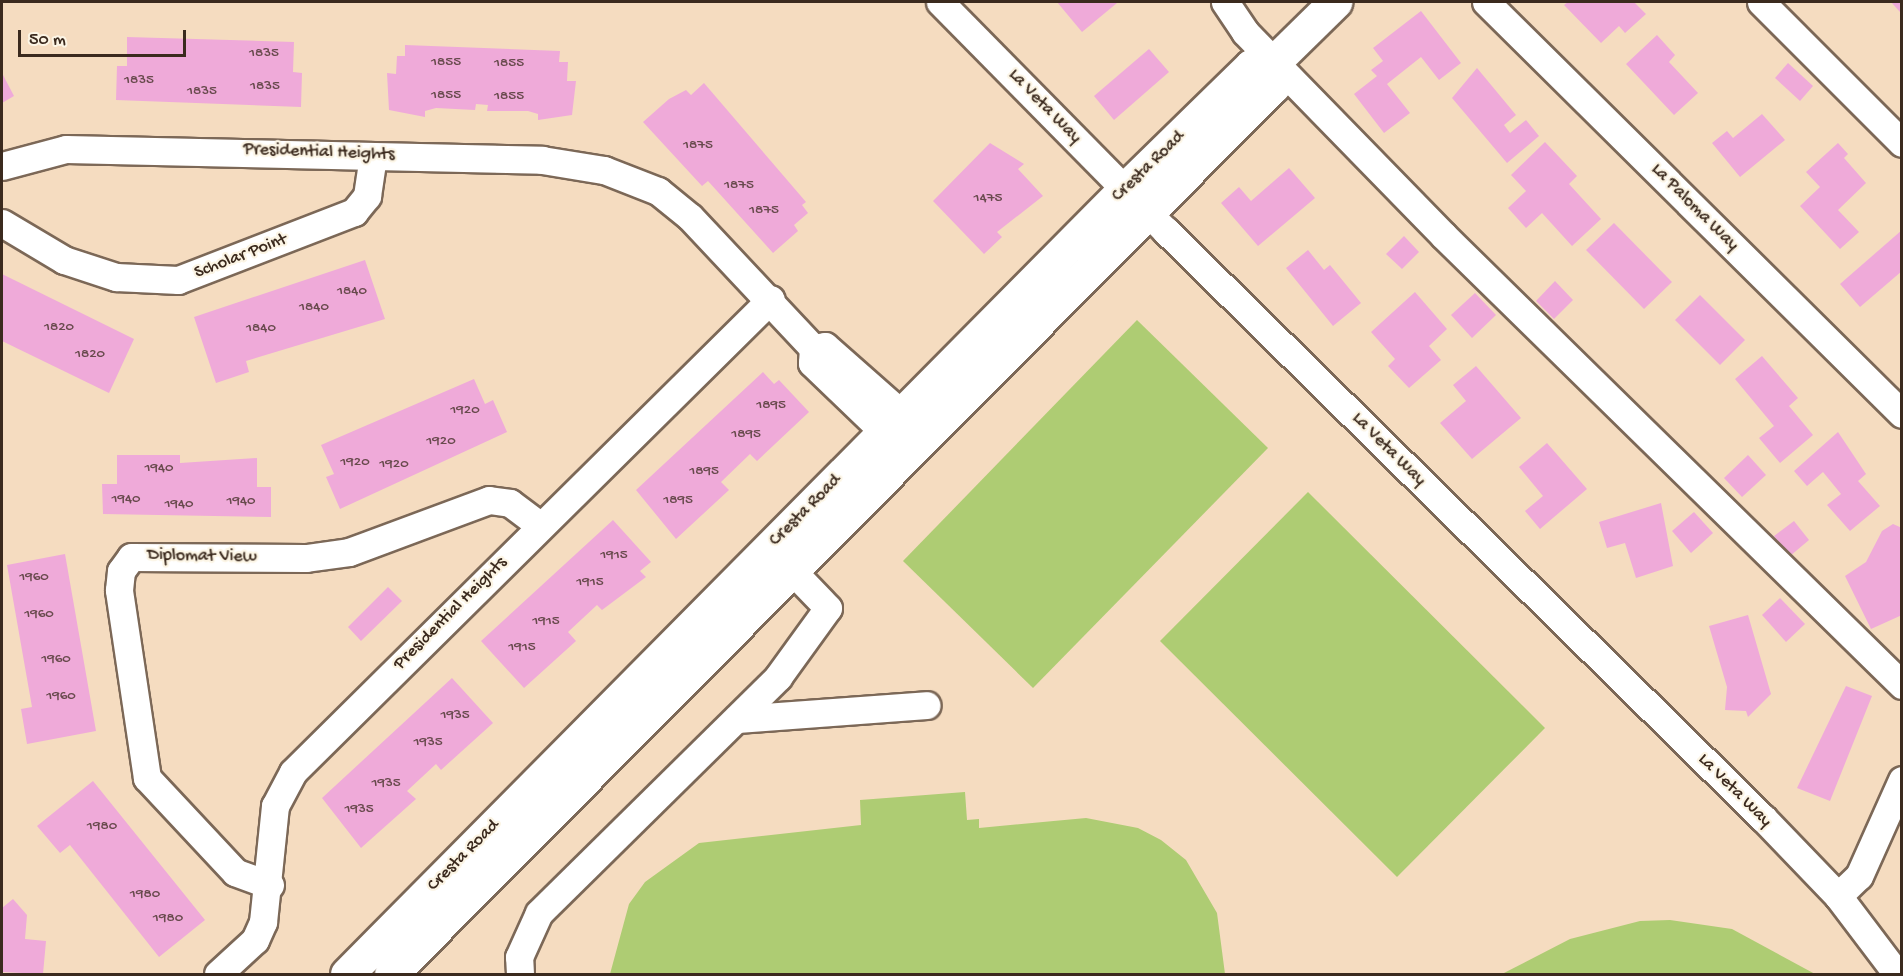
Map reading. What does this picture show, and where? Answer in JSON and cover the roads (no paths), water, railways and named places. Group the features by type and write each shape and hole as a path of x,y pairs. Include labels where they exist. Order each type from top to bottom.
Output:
{"main road":[{"name":"Cresta Road","path":"346,975 1148,212 1251,66 1274,62 1335,2"},
{"name":"Cresta Road","path":"391,975 781,559 894,424 1125,189 1194,144"}],"street":[{"name":"La Veta Way","path":"940,2 1148,212 1838,896 1897,975"},
{"path":"1225,2 1274,62 1902,685"},
{"name":"La Paloma Way","path":"1486,2 1902,414"},
{"path":"1761,2 1902,143"},
{"name":"Presidential Heights","path":"2,166 66,149 552,161 612,172 658,191 771,299 813,348 825,346 894,424"},
{"name":"Scholar Point","path":"2,223 74,263 116,277 178,280 354,212 368,196 373,156"},
{"name":"Presidential Heights","path":"218,975 255,940 270,885 275,806 293,772 771,299"},
{"name":"Diplomat View","path":"270,885 235,872 147,778 119,590 121,571 131,557 306,558 349,552 489,500 510,503 540,526"},
{"path":"520,975 519,957 539,913 669,789 778,677 828,608 781,559"},
{"path":"737,719 926,705"},
{"path":"1838,896 1859,876 1902,780"}]}
